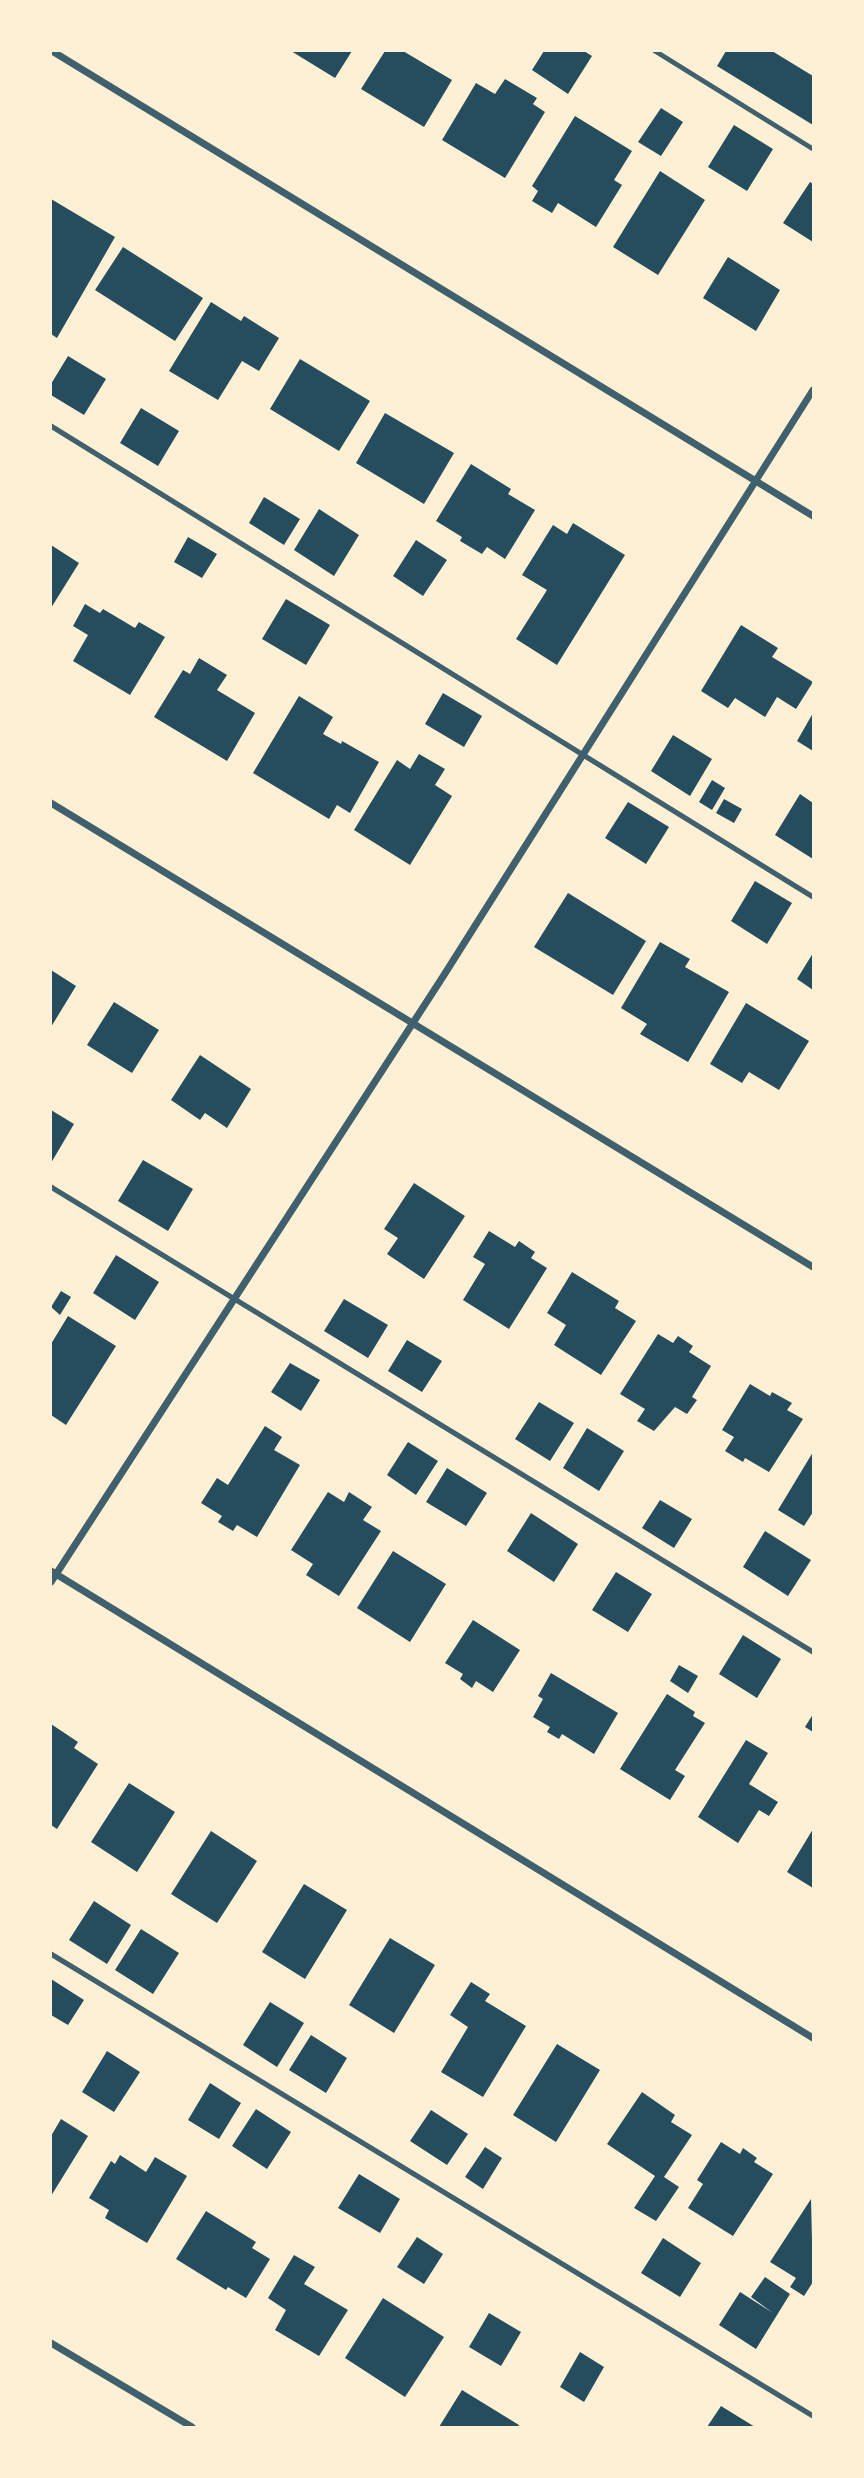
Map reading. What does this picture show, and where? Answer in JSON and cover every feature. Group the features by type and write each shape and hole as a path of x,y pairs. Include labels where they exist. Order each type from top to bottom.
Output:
{"street":[{"path":"52,51 813,516"},
{"path":"51,1583 53,1573 412,1021 813,390"},
{"path":"51,803 813,1267"},
{"path":"53,1573 813,2038"},
{"path":"51,2343 192,2427"}],"lane":[{"path":"655,51 813,149"},
{"path":"51,426 813,897"},
{"path":"51,1186 813,1652"},
{"path":"51,1954 813,2416"}],"building":[{"path":"291,51 352,51 335,78"},
{"path":"385,51 403,51 452,80 424,127 361,89"},
{"path":"544,51 584,51 592,56 568,94 532,70"},
{"path":"726,51 772,51 813,76 813,125 717,66"},
{"path":"505,79 537,98 533,104 545,112 505,178 442,140 476,83 495,94"},
{"path":"661,108 683,122 661,156 638,142"},
{"path":"575,116 632,151 614,180 622,185 596,227 558,203 552,213 532,201 538,191 532,186"},
{"path":"734,125 773,149 747,191 708,167"},
{"path":"660,171 705,200 658,275 613,247"},
{"path":"810,182 813,184 813,242 783,223"},
{"path":"51,199 115,237 57,338 51,334"},
{"path":"123,247 203,298 175,341 95,290"},
{"path":"728,257 780,290 756,331 703,298"},
{"path":"211,302 241,321 244,316 279,338 259,371 242,361 218,400 169,371"},
{"path":"68,356 106,379 84,415 51,395 51,384"},
{"path":"300,359 370,401 339,451 270,409"},
{"path":"141,408 179,431 158,466 120,443"},
{"path":"385,413 454,453 424,504 356,463"},
{"path":"471,464 511,489 508,494 535,510 505,559 487,547 482,554 460,541 462,537 436,521"},
{"path":"264,497 300,519 284,545 249,523"},
{"path":"319,509 359,535 334,576 294,550"},
{"path":"573,523 625,555 557,665 516,639 547,590 522,575 553,525 567,534"},
{"path":"188,537 217,554 202,578 174,562"},
{"path":"416,540 447,560 423,596 393,576"},
{"path":"51,545 79,563 51,608"},
{"path":"286,599 330,625 306,665 262,639"},
{"path":"85,604 100,613 103,609 135,628 139,622 165,637 130,695 73,661 88,635 73,626"},
{"path":"741,625 778,648 772,657 813,682 796,709 777,697 765,717 735,698 728,708 701,691"},
{"path":"199,658 227,675 217,690 255,713 227,761 154,717 183,670 190,674"},
{"path":"443,693 482,716 464,747 425,724"},
{"path":"299,696 333,717 323,734 341,744 342,741 379,762 350,813 337,805 329,819 253,773"},
{"path":"813,713 813,751 797,741"},
{"path":"673,735 712,759 690,796 651,771"},
{"path":"419,754 445,769 435,785 452,796 410,865 354,830 397,760 410,769"},
{"path":"712,780 725,788 712,810 699,802"},
{"path":"800,794 813,803 813,859 775,835"},
{"path":"724,799 742,809 734,823 716,813"},
{"path":"628,802 669,827 646,864 605,838"},
{"path":"755,881 792,903 767,944 731,921"},
{"path":"568,893 646,941 613,995 534,947"},
{"path":"660,942 690,959 685,967 729,992 688,1062 640,1034 647,1024 621,1008"},
{"path":"813,953 813,990 797,979"},
{"path":"51,970 76,986 51,1027"},
{"path":"114,1002 159,1030 132,1073 87,1045"},
{"path":"746,1003 809,1041 779,1090 749,1072 742,1083 710,1064"},
{"path":"200,1055 251,1089 227,1128 205,1113 200,1120 171,1100"},
{"path":"51,1110 74,1124 51,1163"},
{"path":"143,1160 193,1189 168,1231 118,1201"},
{"path":"414,1183 465,1216 424,1279 387,1254 398,1238 384,1229"},
{"path":"489,1231 515,1247 519,1241 535,1252 531,1258 547,1268 509,1329 463,1300 485,1264 473,1257"},
{"path":"116,1255 159,1282 135,1320 93,1293"},
{"path":"572,1272 619,1301 615,1308 636,1321 601,1375 554,1345 566,1325 547,1313"},
{"path":"61,1291 71,1297 60,1315 51,1307"},
{"path":"344,1299 388,1325 368,1358 324,1331"},
{"path":"68,1316 116,1346 66,1425 51,1415 51,1344"},
{"path":"658,1334 673,1343 678,1336 693,1346 689,1352 711,1366 692,1397 697,1400 687,1414 675,1407 654,1431 637,1421 645,1409 620,1394"},
{"path":"407,1340 442,1361 422,1392 388,1371"},
{"path":"290,1363 320,1380 301,1411 271,1392"},
{"path":"750,1384 770,1396 772,1392 792,1403 787,1410 803,1419 769,1472 745,1458 743,1462 725,1451 734,1437 722,1430"},
{"path":"539,1402 574,1423 550,1461 515,1439"},
{"path":"265,1426 282,1437 274,1450 300,1465 257,1537 237,1525 233,1531 218,1522 222,1516 201,1503 217,1478 228,1485"},
{"path":"587,1428 624,1451 599,1491 563,1468"},
{"path":"408,1442 438,1461 416,1495 387,1475"},
{"path":"813,1452 813,1512 804,1526 778,1510"},
{"path":"447,1468 487,1493 466,1526 426,1502"},
{"path":"328,1492 344,1502 349,1492 372,1507 363,1520 381,1531 339,1596 306,1575 313,1564 291,1550"},
{"path":"660,1500 692,1519 674,1548 642,1528"},
{"path":"531,1513 578,1544 554,1582 507,1551"},
{"path":"765,1531 811,1560 788,1596 743,1567"},
{"path":"393,1551 446,1584 410,1642 357,1608"},
{"path":"616,1572 652,1594 628,1632 592,1610"},
{"path":"473,1620 520,1650 493,1692 476,1681 472,1688 460,1679 463,1674 445,1663"},
{"path":"743,1635 781,1659 757,1698 719,1674"},
{"path":"679,1665 698,1676 688,1693 670,1681"},
{"path":"551,1673 618,1713 594,1754 562,1734 559,1739 547,1732 550,1727 533,1717 543,1699 538,1696"},
{"path":"667,1694 695,1712 693,1716 705,1723 675,1770 685,1776 670,1800 620,1769"},
{"path":"813,1714 813,1732 805,1727"},
{"path":"51,1724 78,1742 74,1748 98,1764 57,1829 51,1825"},
{"path":"746,1740 768,1753 749,1784 778,1802 769,1816 759,1810 738,1843 698,1817"},
{"path":"129,1783 175,1812 137,1872 91,1842"},
{"path":"813,1829 813,1888 787,1872"},
{"path":"211,1831 257,1861 217,1923 171,1894"},
{"path":"304,1884 347,1910 305,1979 262,1952"},
{"path":"94,1901 131,1925 107,1964 69,1940"},
{"path":"141,1929 179,1953 153,1994 115,1970"},
{"path":"390,1938 435,1965 394,2033 349,2005"},
{"path":"51,1979 84,2000 68,2025 51,2015"},
{"path":"471,1982 490,1994 485,2001 526,2026 483,2097 441,2072 468,2027 450,2015"},
{"path":"270,2002 304,2023 277,2067 243,2045"},
{"path":"311,2035 347,2058 326,2093 289,2070"},
{"path":"557,2044 600,2070 556,2142 513,2115"},
{"path":"107,2051 140,2072 114,2112 82,2092"},
{"path":"210,2083 241,2103 219,2139 188,2120"},
{"path":"642,2092 675,2115 671,2122 692,2135 664,2177 679,2187 656,2221 634,2208 655,2176 607,2144"},
{"path":"256,2109 291,2132 267,2169 232,2146"},
{"path":"431,2110 468,2134 447,2165 410,2141"},
{"path":"61,2119 88,2136 51,2196 51,2136"},
{"path":"721,2142 740,2154 743,2148 757,2158 754,2162 773,2174 733,2236 688,2208 703,2184 697,2180"},
{"path":"485,2147 502,2158 483,2189 465,2177"},
{"path":"120,2155 146,2172 155,2157 187,2176 147,2243 105,2218 109,2210 89,2198 111,2161 115,2164"},
{"path":"359,2174 400,2199 380,2233 338,2208"},
{"path":"811,2199 813,2282 804,2296 790,2287 796,2278 770,2262"},
{"path":"206,2211 256,2242 252,2248 270,2259 246,2298 228,2287 226,2290 176,2259"},
{"path":"417,2237 443,2254 424,2284 397,2267"},
{"path":"663,2238 701,2263 680,2297 641,2273"},
{"path":"294,2255 315,2267 304,2284 348,2310 319,2356 275,2330 286,2310 268,2298"},
{"path":"765,2277 790,2294 756,2349 719,2325 740,2292 773,2313 751,2297"},
{"path":"383,2298 444,2337 405,2397 345,2358"},
{"path":"489,2313 521,2332 501,2366 469,2347"},
{"path":"580,2352 604,2367 584,2402 560,2387"},
{"path":"462,2390 519,2425 518,2427 439,2427"},
{"path":"721,2406 755,2427 707,2427"}]}
